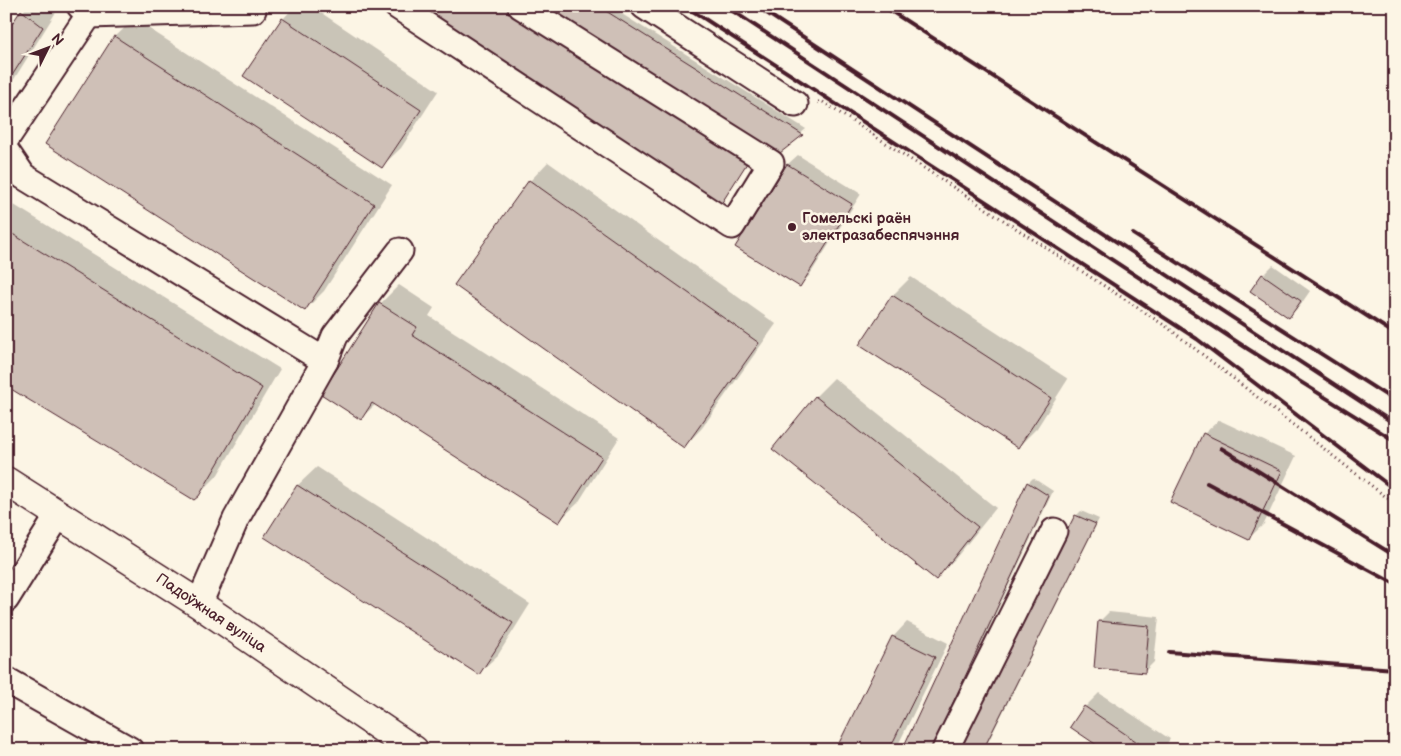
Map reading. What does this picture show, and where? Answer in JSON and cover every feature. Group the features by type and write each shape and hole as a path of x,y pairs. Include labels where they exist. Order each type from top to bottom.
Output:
{"main road":[{"name":"Падоўжная вуліца","path":"6,480 199,604 414,750"}],"street":[{"path":"397,6 732,226 771,163 521,6"},
{"path":"644,6 795,104"},
{"path":"6,139 84,10 252,10"},
{"path":"6,151 23,176 325,361"},
{"path":"199,604 236,519 325,361 335,336 400,251"},
{"path":"6,599 59,514"},
{"path":"945,750 1054,530"},
{"path":"6,680 130,750"}],"path":[{"path":"795,104 822,102 1167,327 1395,504"}],"building":[{"path":"406,6 504,6 749,160 721,204"},
{"path":"545,6 598,6 803,135 780,153"},
{"path":"21,10 43,27 6,85 6,33"},
{"path":"282,18 421,110 382,168 243,76"},
{"path":"114,36 374,204 305,311 45,144"},
{"path":"787,164 852,204 800,287 735,247"},
{"path":"529,180 759,343 684,448 454,285"},
{"path":"6,230 262,388 199,496 194,500 6,386"},
{"path":"1262,274 1301,301 1289,318 1250,291"},
{"path":"892,295 1051,398 1018,448 859,345"},
{"path":"379,303 417,327 412,335 602,457 559,523 372,403 361,420 321,394"},
{"path":"815,396 978,527 936,580 772,449"},
{"path":"1203,433 1282,471 1249,540 1170,502"},
{"path":"1027,482 1049,496 931,750 902,750"},
{"path":"297,485 513,623 479,675 264,537"},
{"path":"1075,515 1096,524 983,750 955,750"},
{"path":"1098,621 1149,626 1145,673 1094,668"},
{"path":"892,636 935,657 889,750 852,750 839,743"},
{"path":"1084,706 1149,750 1104,750 1070,727"}],"railway":[{"path":"685,6 1197,339 1395,490"},
{"path":"725,6 1248,349 1395,441"},
{"path":"756,6 1395,424"},
{"path":"883,6 1395,334"},
{"path":"1133,234 1395,401"},
{"path":"1221,448 1395,556"},
{"path":"1207,483 1395,584"},
{"path":"1169,652 1395,669"}],"place":[{"name":"Гомельскі раён электразабеспячэння","path":"792,227"}]}
